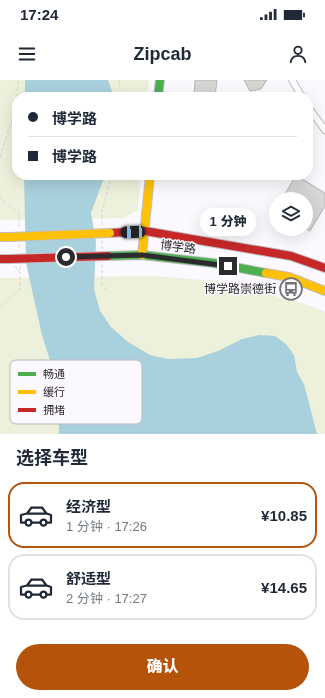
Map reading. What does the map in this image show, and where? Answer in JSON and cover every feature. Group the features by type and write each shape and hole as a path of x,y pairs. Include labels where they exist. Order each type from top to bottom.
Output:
{"main road":[{"path":"159,92 160,80"},
{"path":"142,255 150,180"},
{"name":"博学路","path":"0,238 145,231 291,256 325,268"},
{"name":"博学路","path":"0,259 142,255 213,263 288,277 325,291"}],"street":[{"path":"292,80 299,92"},
{"path":"313,113 325,130"}],"path":[{"path":"17,92 18,80"},
{"path":"119,80 120,92"},
{"path":"0,158 12,120"},
{"path":"0,307 20,289 20,273 9,259"}],"green space":[{"path":"0,80 149,80 148,92 12,92 12,180 141,180 138,210 124,218 0,220"},
{"path":"153,276 216,281 302,303 325,312 325,434 0,434 0,278"}],"water":[{"path":"25,80 108,80 112,92 25,92"},
{"path":"24,180 103,180 91,213 96,242 94,289 100,311 111,327 128,342 150,355 168,359 197,358 218,351 242,339 259,335 275,336 286,344 294,355 297,372 304,384 317,434 59,434 59,424 142,424 142,360 50,360 42,335 26,263"}],"building":[{"path":"195,80 217,80 216,92 194,92"},
{"path":"244,80 267,80 261,89 250,91"},
{"path":"293,180 304,180 325,193 325,206 313,226 313,192 286,192"}],"traffic: fast":[{"path":"159,92 160,80"},
{"path":"108,256 142,255 213,263 266,273"}],"traffic: slow":[{"path":"142,255 150,180"},
{"path":"10,237 110,233"},
{"path":"0,237 10,237"},
{"path":"266,273 289,277 325,291"}],"traffic: jam":[{"path":"110,233 145,231 291,256 325,268"},
{"path":"9,259 108,256"},
{"path":"0,259 9,259"}],"place":[{"name":"博学路崇德街","path":"291,289"}],"route":[{"path":"66,257 142,255 228,266"}]}
